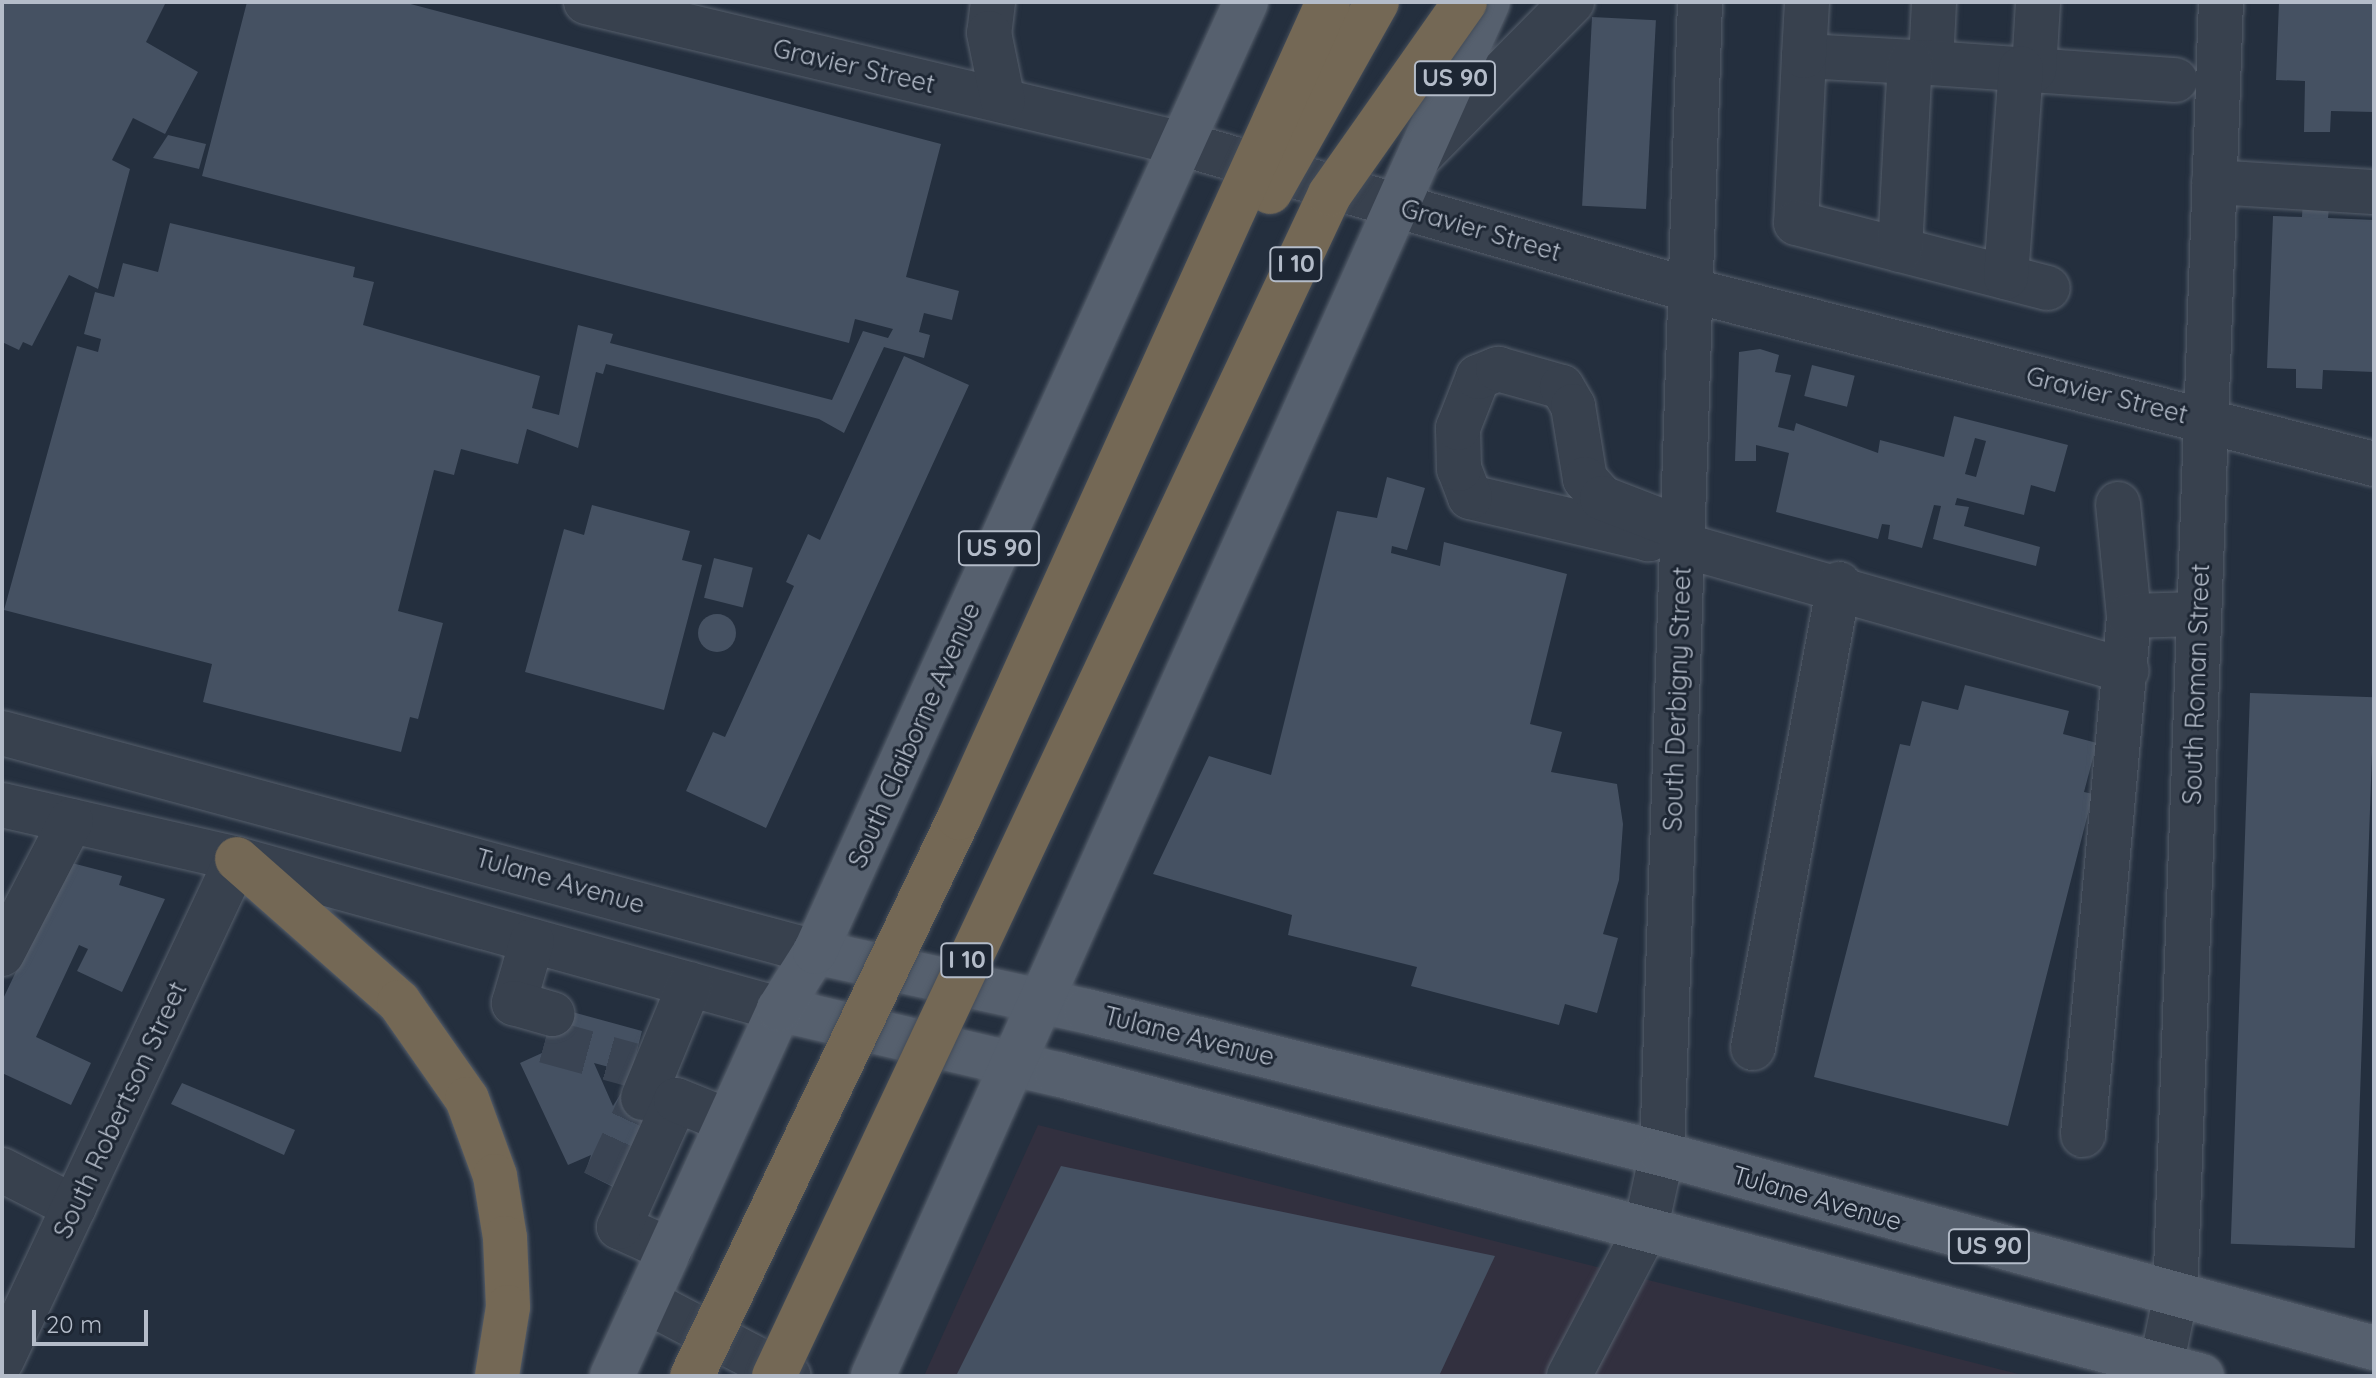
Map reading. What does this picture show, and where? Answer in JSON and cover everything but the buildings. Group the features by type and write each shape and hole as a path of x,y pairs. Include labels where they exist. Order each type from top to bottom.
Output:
{"highway":[{"name":"I 10","path":"692,1376 1151,398 1328,2"},
{"path":"1151,398 1377,2"},
{"name":"I 10","path":"774,1376 1330,194 1465,2"},
{"path":"237,859 399,1002 448,1066 485,1139 508,1268 497,1376"}],"main road":[{"name":"South Claiborne Avenue","path":"612,1376 779,1009 815,952 1246,2"},
{"name":"US 90","path":"1036,999 1399,206 1488,2"},
{"name":"Tulane Avenue","path":"815,952 1036,999 1662,1154 2175,1299 2374,1348"},
{"path":"873,1376 1011,1063 1036,999"},
{"path":"779,1009 1011,1063 2174,1372"}],"street":[{"name":"Gravier Street","path":"586,2 1183,144 1690,290 2374,464"},
{"path":"993,2 989,33 1003,101"},
{"path":"1422,154 1572,2"},
{"name":"South Derbigny Street","path":"1569,1376 1645,1231 1662,1154 1677,534 1690,290 1700,2"},
{"path":"1807,2 1796,223 2048,288"},
{"path":"1900,250 1920,62 1934,2"},
{"path":"2006,277 2038,2"},
{"name":"South Roman Street","path":"2174,1372 2204,419 2221,2"},
{"path":"1804,56 2175,80"},
{"path":"2214,182 2374,192"},
{"path":"1677,534 1649,539 1470,497 1459,469 1458,428 1478,377 1498,369 1562,387 1573,406 1585,479 1602,498 1651,512 1677,534 2127,671"},
{"path":"2083,1135 2127,671 2129,616 2118,504"},
{"path":"1753,1048 1839,584"},
{"path":"2129,616 2198,614"},
{"name":"Tulane Avenue","path":"2,733 815,952"},
{"path":"2,805 237,859 779,1009"},
{"path":"2,954 71,821"},
{"name":"South Robertson Street","path":"2,1360 237,859"},
{"path":"532,941 537,1019"},
{"path":"619,1227 652,1070 690,984"},
{"path":"652,1070 728,1121"},
{"path":"2,1170 74,1207"},
{"path":"604,1182 619,1227 670,1250"},
{"path":"646,1301 789,1376"}],"shaded area":[{"path":"1038,1125 2026,1376 924,1376"}],"tunnel":[{"path":"545,1041 633,1065"},
{"path":"604,1182 643,1098"}]}
